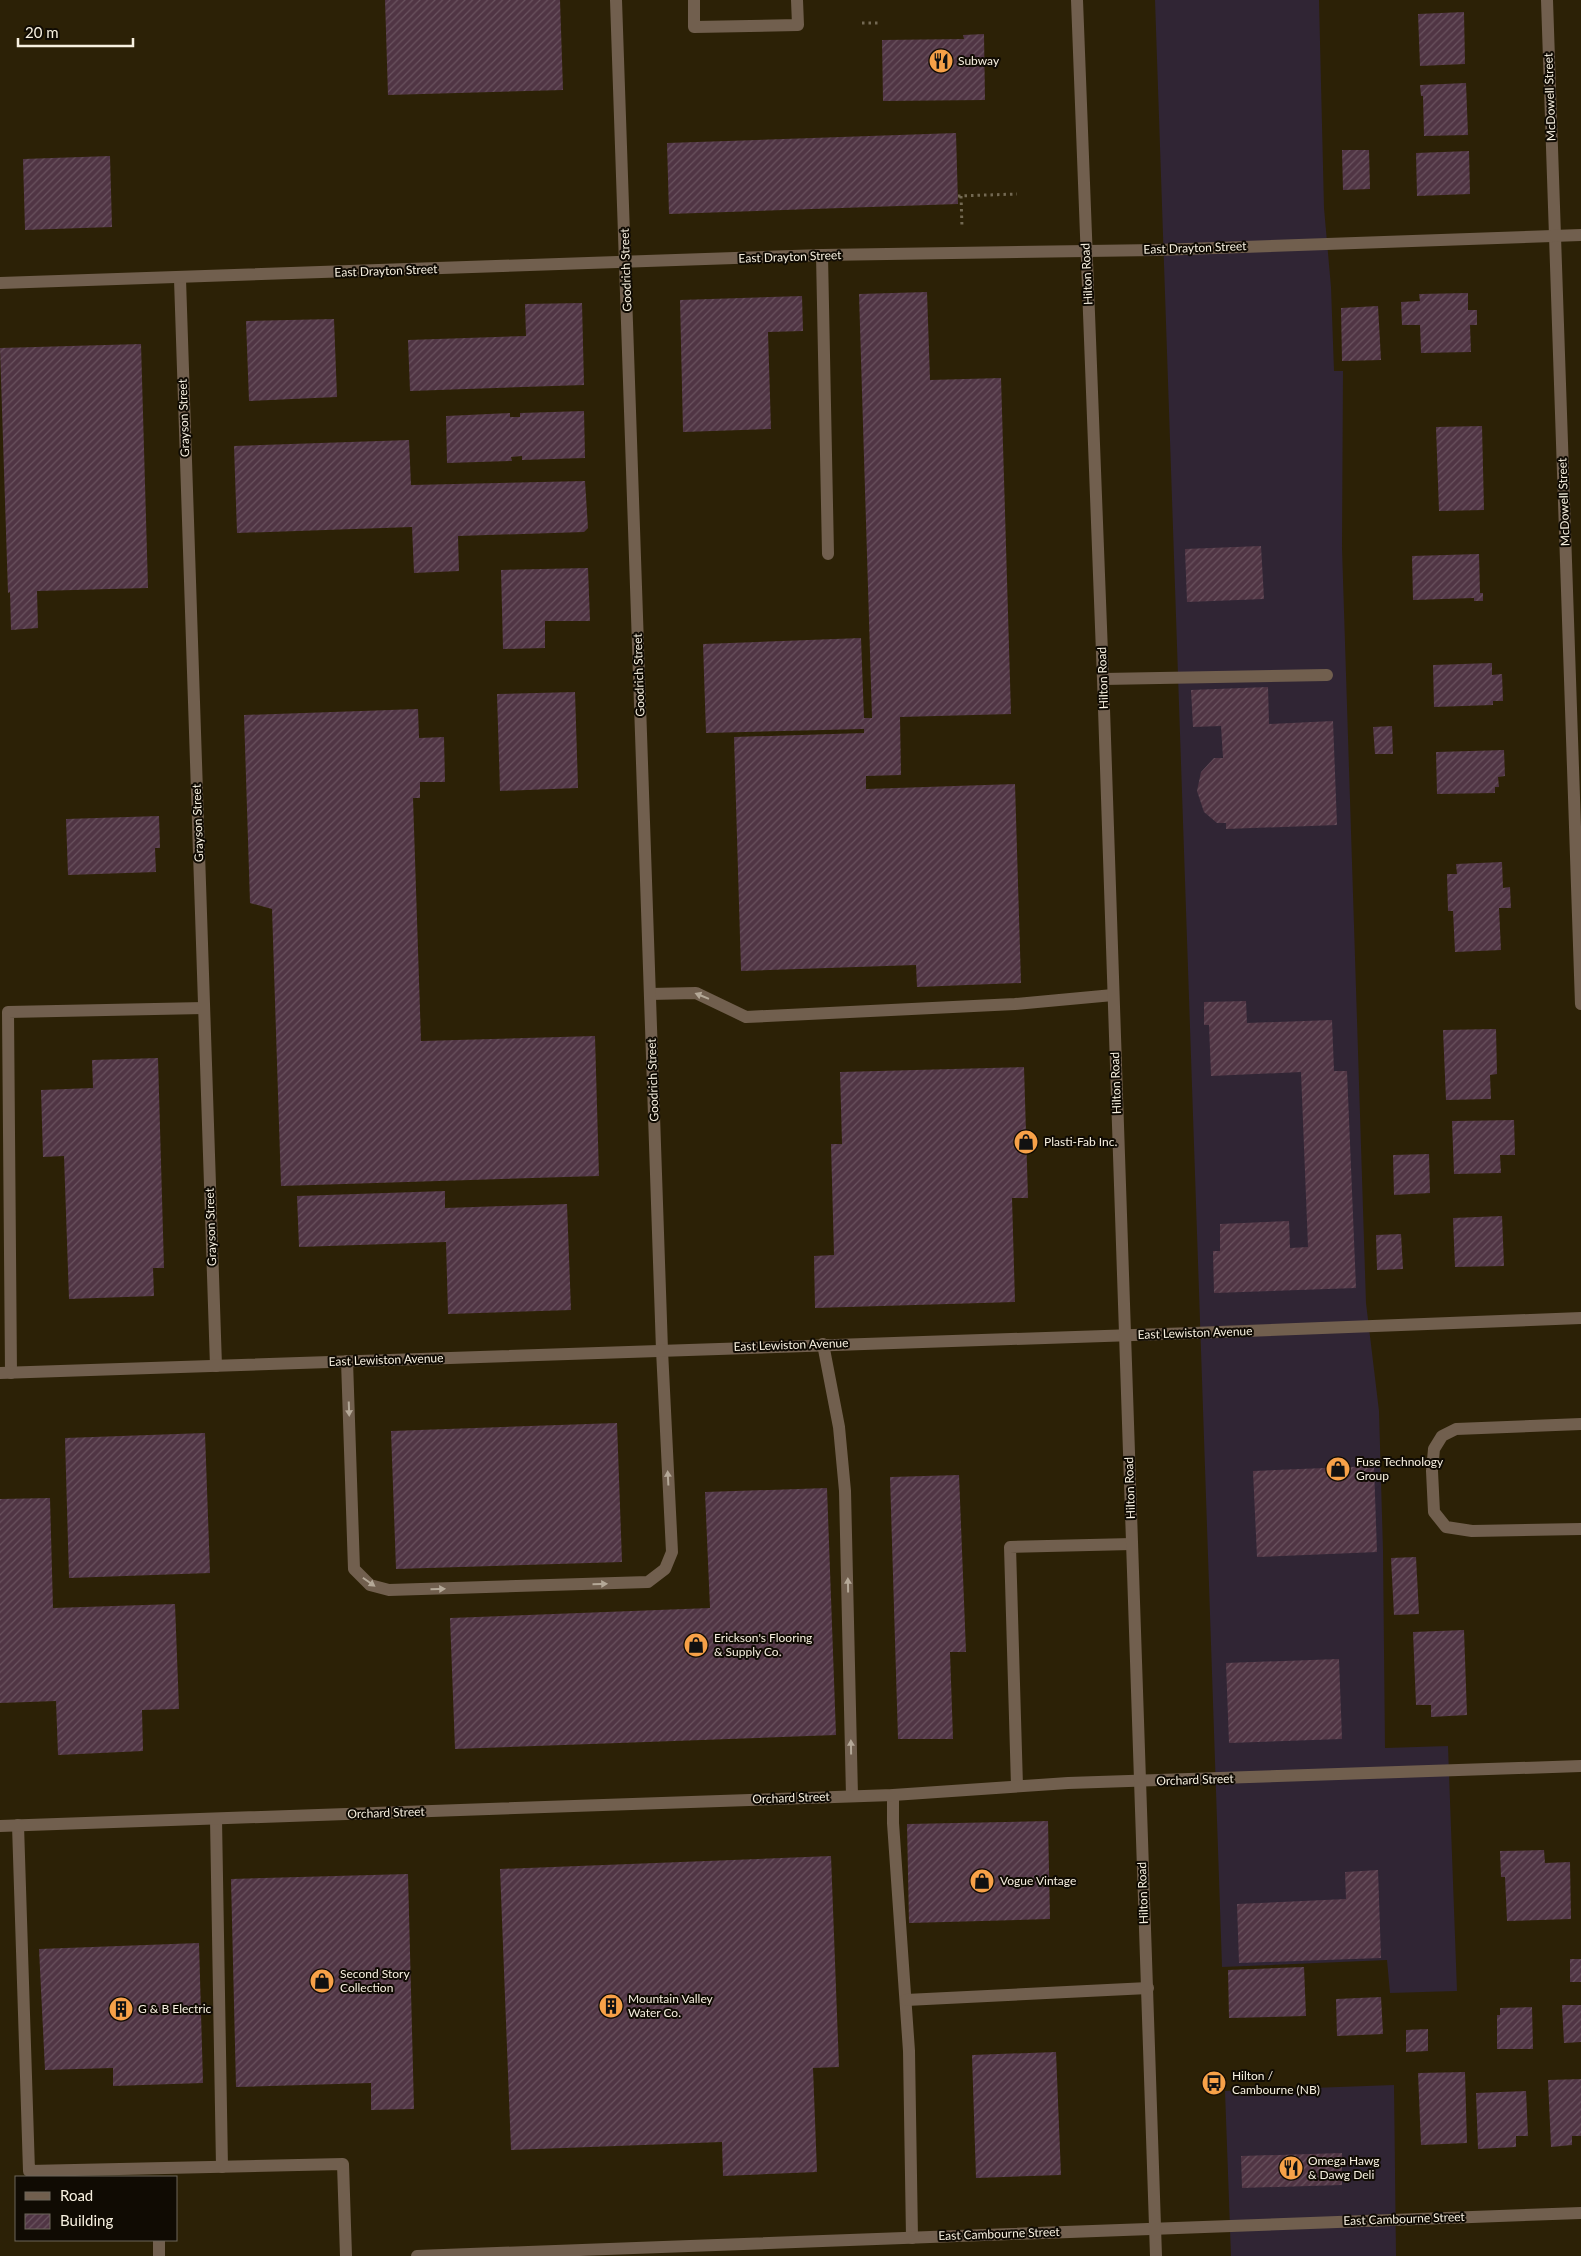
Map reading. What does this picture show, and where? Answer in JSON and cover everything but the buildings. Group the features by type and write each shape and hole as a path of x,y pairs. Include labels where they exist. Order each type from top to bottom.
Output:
{"street":[{"name":"Goodrich Street","path":"347,1361 354,1570 370,1585 389,1590 648,1582 665,1569 672,1552 662,1350 616,0"},
{"path":"694,0 694,27 798,25 797,0"},
{"name":"Hilton Road","path":"1077,0 1103,679 1132,1544 1138,1781 1148,1988 1156,2256"},
{"name":"McDowell Street","path":"1547,0 1581,1004"},
{"name":"East Drayton Street","path":"0,283 180,279 822,255 1157,250 1581,235"},
{"path":"822,255 828,554"},
{"name":"Grayson Street","path":"180,279 216,1366"},
{"path":"1103,679 1327,675"},
{"path":"650,994 696,993 746,1017 1014,1004 1113,996"},
{"path":"6,1373 4,1174 8,1012 204,1008"},
{"name":"East Lewiston Avenue","path":"6,1373 1581,1318"},
{"path":"823,1344 839,1427 845,1490 852,1796"},
{"path":"1581,1424 1456,1429 1442,1436 1434,1448 1432,1471 1434,1512 1446,1528 1472,1531 1581,1529"},
{"path":"1017,1786 1010,1546 1132,1544"},
{"name":"Orchard Street","path":"0,1826 894,1795 1017,1786 1581,1766"},
{"path":"894,1795 910,2050 912,2238"},
{"path":"216,1819 222,2167"},
{"path":"18,1825 29,2172 161,2173 222,2167 343,2164 346,2256"},
{"path":"906,2000 1148,1988"},
{"name":"East Cambourne Street","path":"417,2256 1581,2213"},
{"path":"158,2241 160,2256"}],"path":[{"path":"862,23 879,22"},
{"path":"962,230 959,196 1017,194"}],"shaded area":[{"path":"1155,0 1319,0 1324,208 1331,287 1334,371 1343,371 1342,548 1366,1303 1379,1411 1383,1550 1385,1748 1448,1746 1457,1991 1390,1993 1387,1960 1222,1967"},
{"path":"1394,2085 1396,2256 1231,2256 1225,2091"}],"place":[{"name":"Subway","path":"941,61"},
{"name":"Plasti-Fab Inc.","path":"1026,1142"},
{"name":"Fuse Technology Group","path":"1338,1469"},
{"name":"Erickson's Flooring & Supply Co.","path":"696,1645"},
{"name":"Vogue Vintage","path":"982,1881"},
{"name":"Second Story Collection","path":"322,1981"},
{"name":"Mountain Valley Water Co.","path":"611,2006"},
{"name":"G & B Electric","path":"121,2009"},
{"name":"Hilton / Cambourne (NB)","path":"1214,2083"},
{"name":"Omega Hawg & Dawg Deli","path":"1291,2168"}]}
